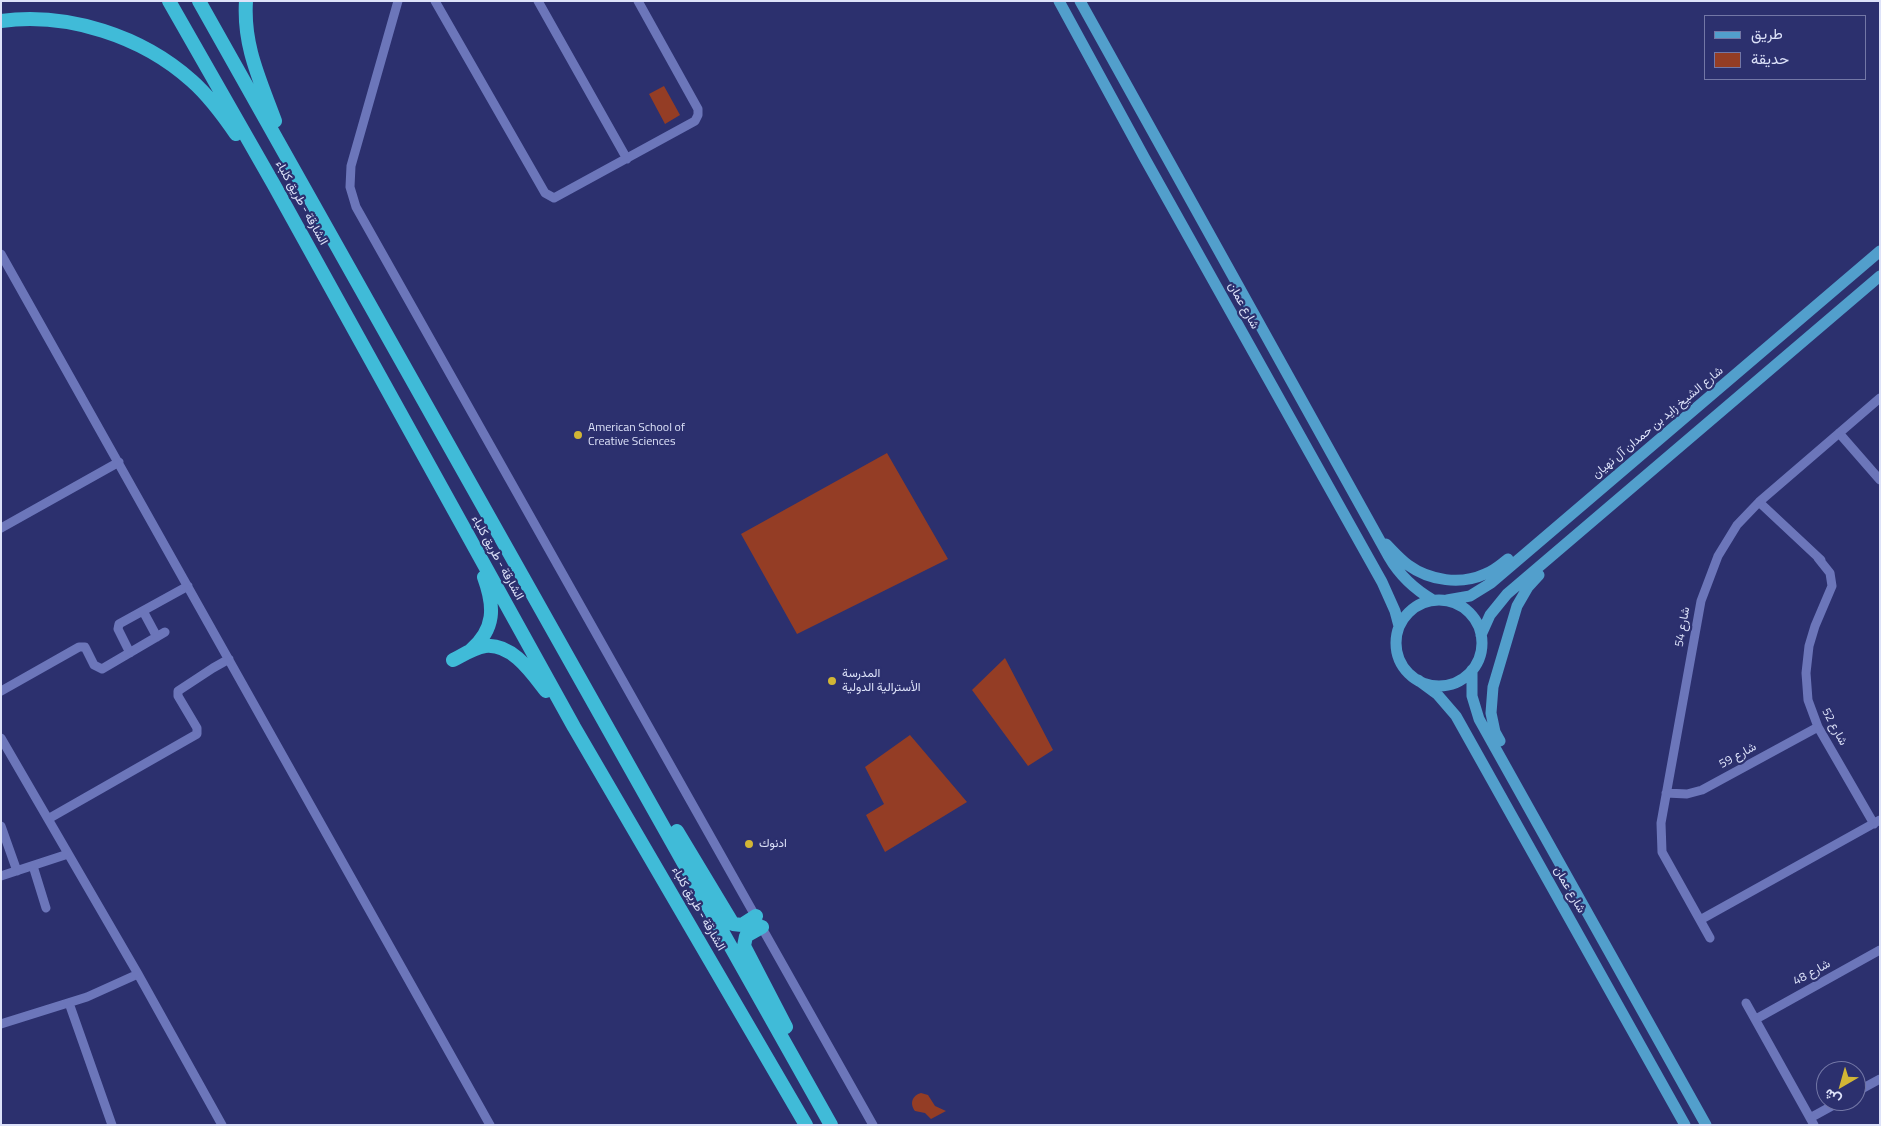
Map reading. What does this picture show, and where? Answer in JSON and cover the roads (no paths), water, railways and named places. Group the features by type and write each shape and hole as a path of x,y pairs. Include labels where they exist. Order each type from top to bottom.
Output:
{"highway":[{"name":"الشارقة - طريق كلباء","path":"169,1 274,186 574,727 806,1125"},
{"name":"الشارقة - طريق كلباء","path":"199,1 831,1125"},
{"path":"246,1 248,44 256,75 278,130 281,146"},
{"path":"1,21 35,19 60,21 115,35 148,50 176,68 203,92 274,186"},
{"path":"470,651 482,640 490,621 491,602 472,545"},
{"path":"453,660 470,651 486,646 506,651 521,662 574,727"},
{"path":"656,812 671,824 678,834 733,924 759,922"},
{"path":"759,922 746,936 744,946 789,1033 795,1051 796,1064"},
{"path":"744,1016 760,1054 800,1125"}],"main road":[{"name":"شارع عمان","path":"1059,1 1144,157 1382,582 1399,626"},
{"name":"شارع عمان","path":"1080,1 1392,562 1403,577 1417,590 1433,600"},
{"name":"شارع الشيخ زايد بن حمدان آل نهيان","path":"1447,600 1470,596 1484,588 1880,251"},
{"path":"1481,636 1490,614 1501,600 1880,276"},
{"path":"1379,538 1410,566 1425,574 1449,580 1467,579 1485,574 1528,544 1539,542"},
{"path":"1512,778 1507,756 1493,726 1490,713 1491,696 1520,599 1532,581 1556,560 1559,549"},
{"path":"1433,600 1447,600 1459,605 1477,623 1481,636 1478,660 1472,670 1460,680 1446,685 1432,685 1418,680 1400,662 1396,650 1396,638 1404,616 1412,608 1433,600"},
{"name":"شارع عمان","path":"1472,670 1471,688 1476,712 1706,1125"},
{"name":"شارع عمان","path":"1418,680 1437,694 1456,716 1685,1125"}],"street":[{"path":"398,1 351,166 350,187 356,207 873,1125"},
{"path":"435,1 548,196 558,198 695,121 699,112 638,1"},
{"path":"538,1 627,159"},
{"path":"1,254 490,1125"},
{"name":"شارع 54","path":"1710,938 1662,852 1661,823 1701,601 1712,571 1737,525 1759,502 1880,398"},
{"path":"1839,433 1880,480"},
{"path":"1,528 119,462"},
{"name":"شارع 52","path":"1759,502 1818,558 1832,579 1831,589 1815,626 1809,646 1806,673 1808,700 1818,727 1877,822"},
{"path":"130,653 118,626 188,586"},
{"path":"1,691 79,647 86,649 94,665 99,668 105,668 161,635 143,611"},
{"path":"48,819 197,734 197,728 178,696 178,691 229,659"},
{"name":"شارع 59","path":"1666,793 1687,794 1702,790 1818,727"},
{"path":"1,738 5,752 48,819 138,974 222,1125"},
{"path":"1700,920 1877,822"},
{"path":"1,826 18,871"},
{"path":"1,876 68,854"},
{"path":"33,866 46,908"},
{"name":"شارع 48","path":"1756,1019 1880,950"},
{"path":"1,1024 69,1003 104,990 138,974"},
{"path":"69,1003 112,1125"},
{"path":"1746,1003 1812,1122 1827,1111"},
{"path":"1866,1087 1880,1079"}],"place":[{"name":"American School of Creative Sciences","path":"578,435"},
{"name":"المدرسة الأسترالية الدولية","path":"832,681"},
{"name":"ادنوك","path":"749,844"}]}
